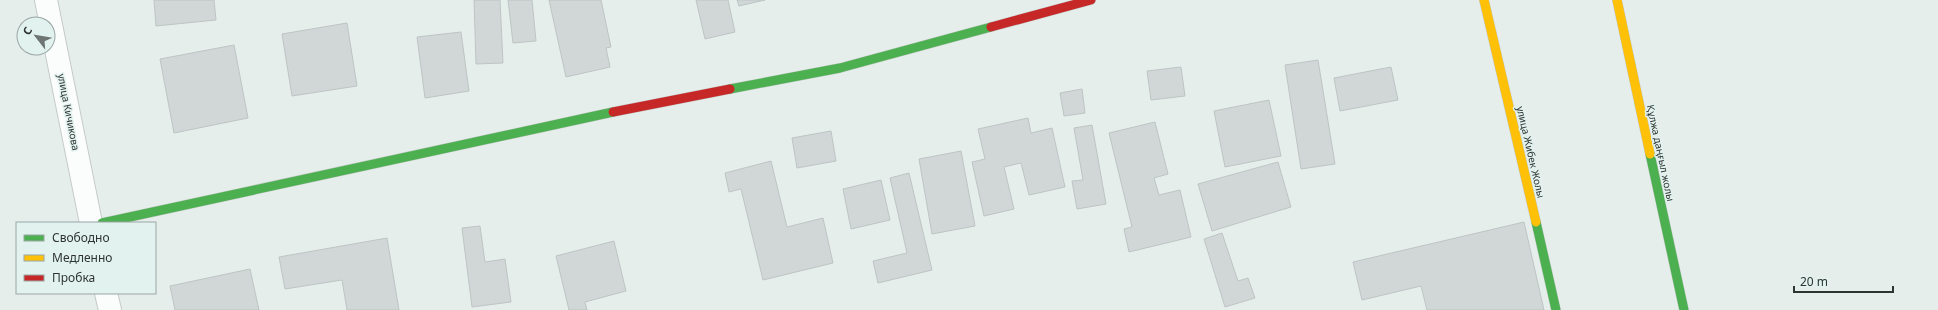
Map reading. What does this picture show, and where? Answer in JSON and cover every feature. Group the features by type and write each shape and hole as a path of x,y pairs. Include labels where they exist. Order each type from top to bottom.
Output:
{"street":[{"name":"улица Кичикова","path":"46,0 91,222"},
{"path":"107,222 594,116 840,68 1091,0"},
{"name":"улица Жибек Жолы","path":"1484,0 1556,310"},
{"name":"Құлжа даңғыл жолы","path":"1617,0 1684,310"},
{"path":"106,294 110,310"}],"building":[{"path":"154,0 214,0 216,20 156,26"},
{"path":"474,0 500,0 503,63 476,64"},
{"path":"508,0 532,0 536,41 513,43"},
{"path":"549,0 601,0 611,47 606,48 610,67 566,77"},
{"path":"696,0 728,0 735,32 705,39"},
{"path":"737,0 765,0 739,6"},
{"path":"347,23 357,86 292,96 282,34"},
{"path":"461,32 469,91 425,98 417,37"},
{"path":"234,45 248,118 174,133 160,59"},
{"path":"1318,60 1335,164 1301,169 1285,65"},
{"path":"1181,67 1185,96 1151,100 1147,71"},
{"path":"1391,67 1398,100 1340,111 1334,78"},
{"path":"1082,89 1085,113 1064,116 1060,93"},
{"path":"1269,100 1281,156 1225,167 1214,111"},
{"path":"1028,118 1031,133 1052,128 1065,187 1029,195 1021,163 1004,167 1014,209 984,216 972,162 985,159 978,129"},
{"path":"1155,122 1168,174 1154,178 1159,195 1180,190 1191,237 1129,252 1124,229 1132,227 1109,133"},
{"path":"1092,125 1106,204 1077,209 1072,181 1083,180 1074,128"},
{"path":"831,131 836,161 797,168 792,138"},
{"path":"961,151 975,226 932,234 919,159"},
{"path":"771,161 787,227 823,218 833,263 763,280 741,189 729,192 725,173"},
{"path":"1278,162 1291,207 1212,231 1198,184"},
{"path":"909,173 932,270 878,283 873,261 907,253 890,178"},
{"path":"881,180 890,220 851,229 843,189"},
{"path":"1524,222 1544,310 1427,310 1421,286 1362,300 1353,262"},
{"path":"480,226 485,262 505,259 511,302 472,307 462,228"},
{"path":"1222,233 1238,281 1248,278 1255,298 1225,307 1204,239"},
{"path":"387,238 399,310 347,310 342,280 285,289 279,257"},
{"path":"614,241 626,291 585,302 587,310 569,310 556,256"},
{"path":"250,269 259,310 175,310 170,286"}],"traffic: fast":[{"path":"730,89 840,68 991,27"},
{"path":"107,222 613,112"},
{"path":"1650,154 1684,310"},
{"path":"1536,222 1556,310"}],"traffic: slow":[{"path":"1484,0 1536,222"},
{"path":"1617,0 1650,154"}],"traffic: jam":[{"path":"991,27 1091,0"},
{"path":"613,112 730,89"}]}
